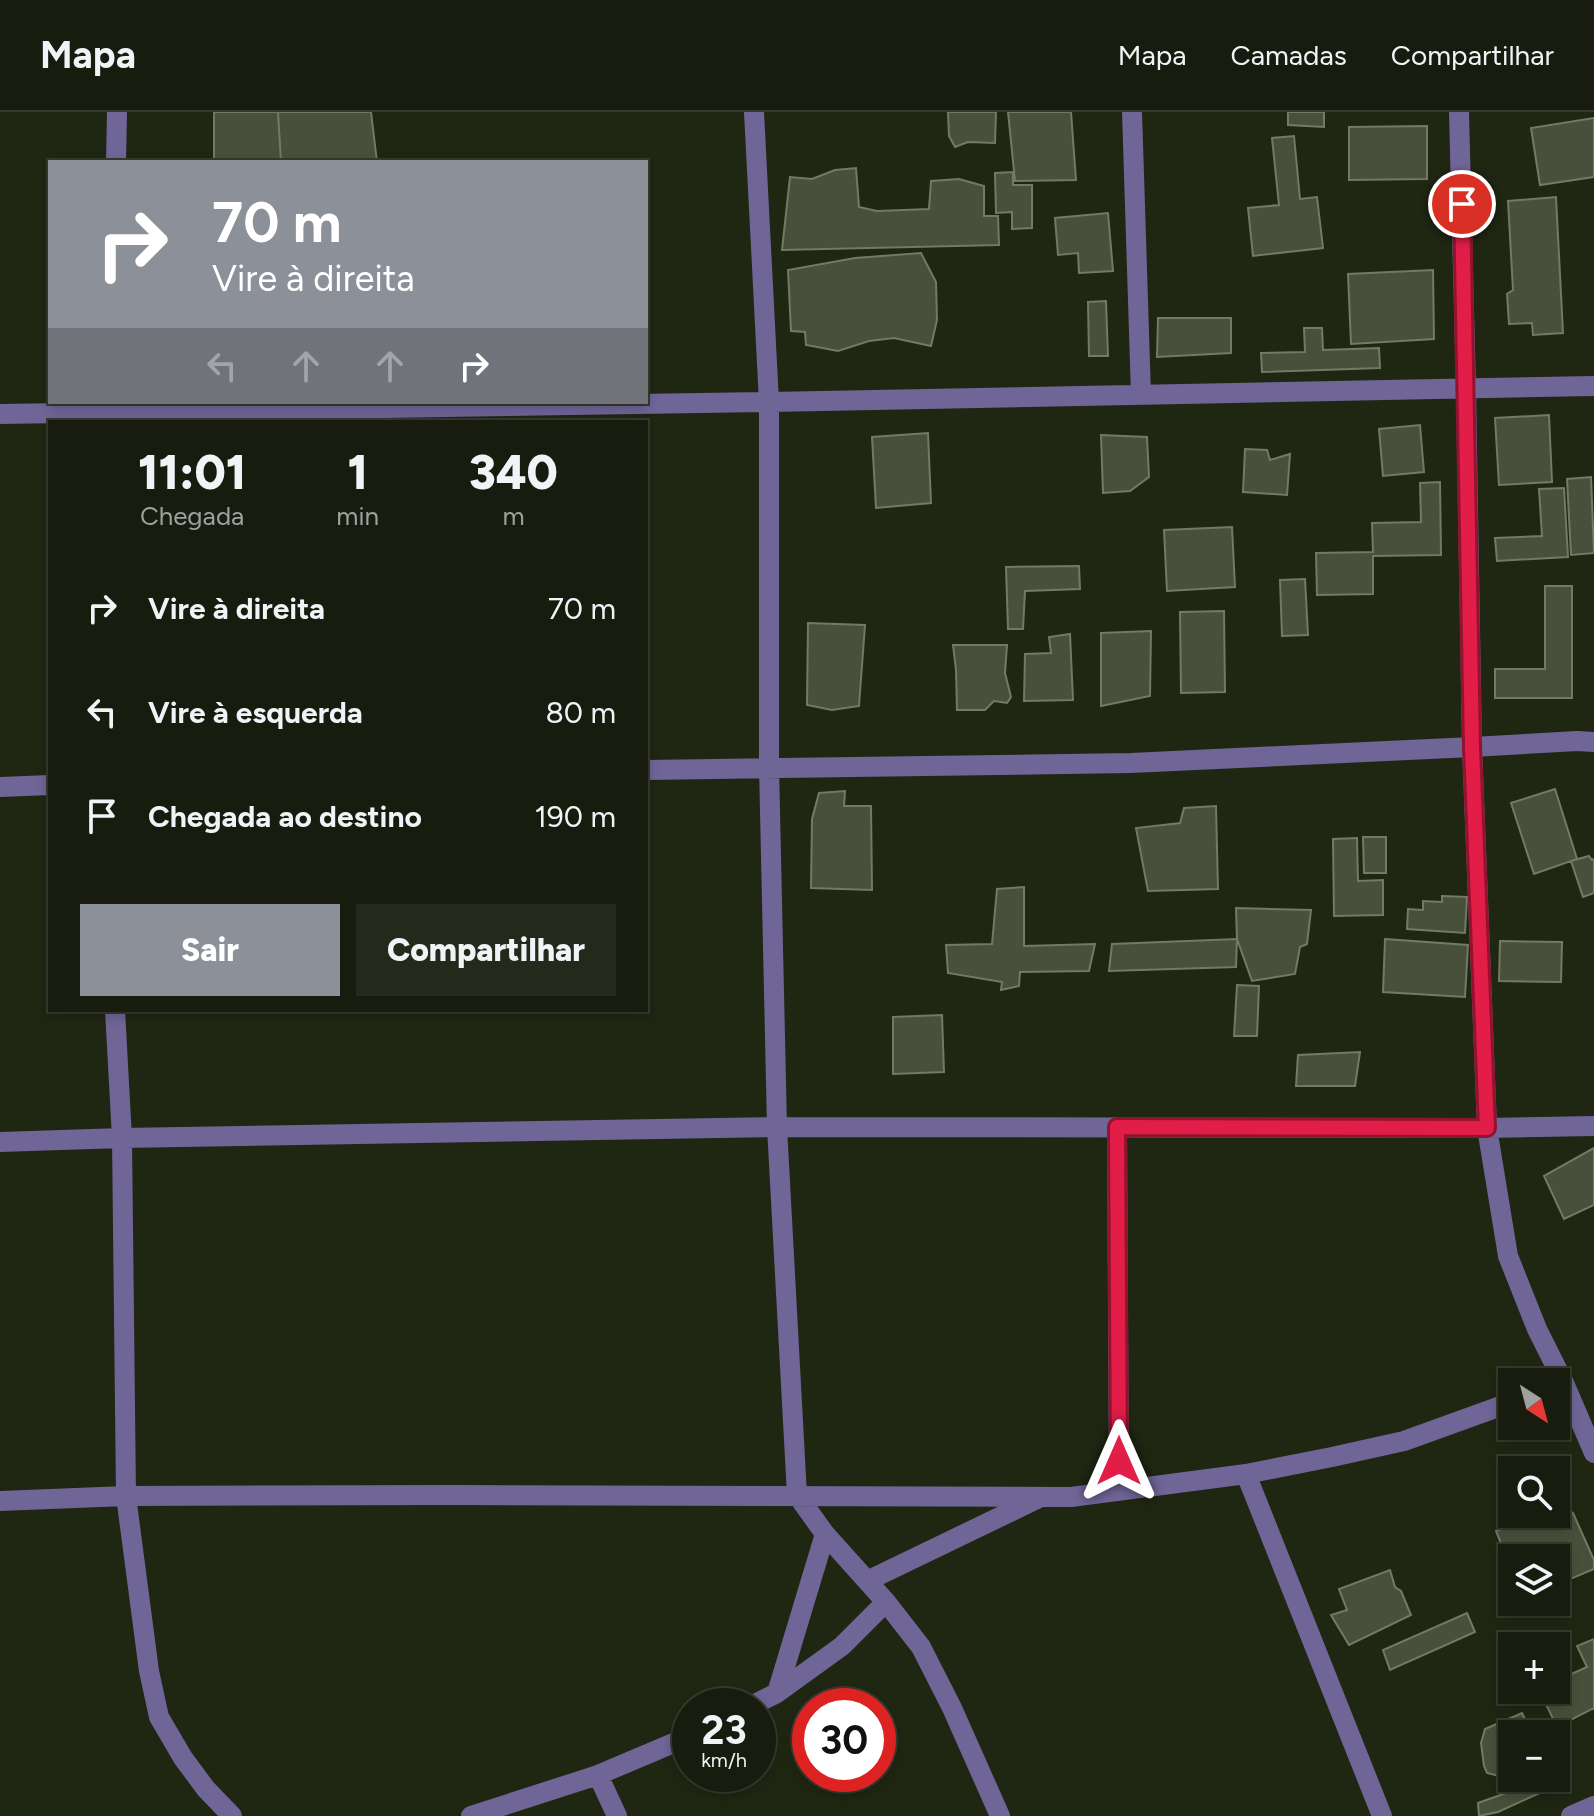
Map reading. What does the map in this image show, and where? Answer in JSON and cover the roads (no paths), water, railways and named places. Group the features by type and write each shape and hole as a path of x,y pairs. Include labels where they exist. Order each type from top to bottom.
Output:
{"street":[{"path":"116,160 117,112"},
{"path":"754,112 769,402 769,766 777,1127 797,1495 825,1534 886,1602 921,1647 1000,1816"},
{"path":"1132,112 1141,395"},
{"path":"1459,112 1472,747 1487,1128 1508,1256 1553,1368"},
{"path":"648,404 1594,386"},
{"path":"0,414 638,404"},
{"path":"648,770 1131,763 1594,742"},
{"path":"0,787 48,785"},
{"path":"115,1012 122,1138 126,1496 149,1671 159,1717 183,1758 206,1789 232,1816"},
{"path":"0,1142 777,1127 1594,1126"},
{"path":"1117,1127 1119,1491"},
{"path":"1570,1405 1594,1453"},
{"path":"0,1501 126,1496 1071,1497 1246,1474 1332,1457 1404,1441 1498,1407"},
{"path":"1246,1474 1382,1816"},
{"path":"867,1581 1043,1497"},
{"path":"777,1693 825,1534"},
{"path":"777,1693 842,1646 886,1602"},
{"path":"471,1816 598,1775 672,1744"},
{"path":"598,1775 617,1816"},
{"path":"1571,1816 1594,1806"}]}
